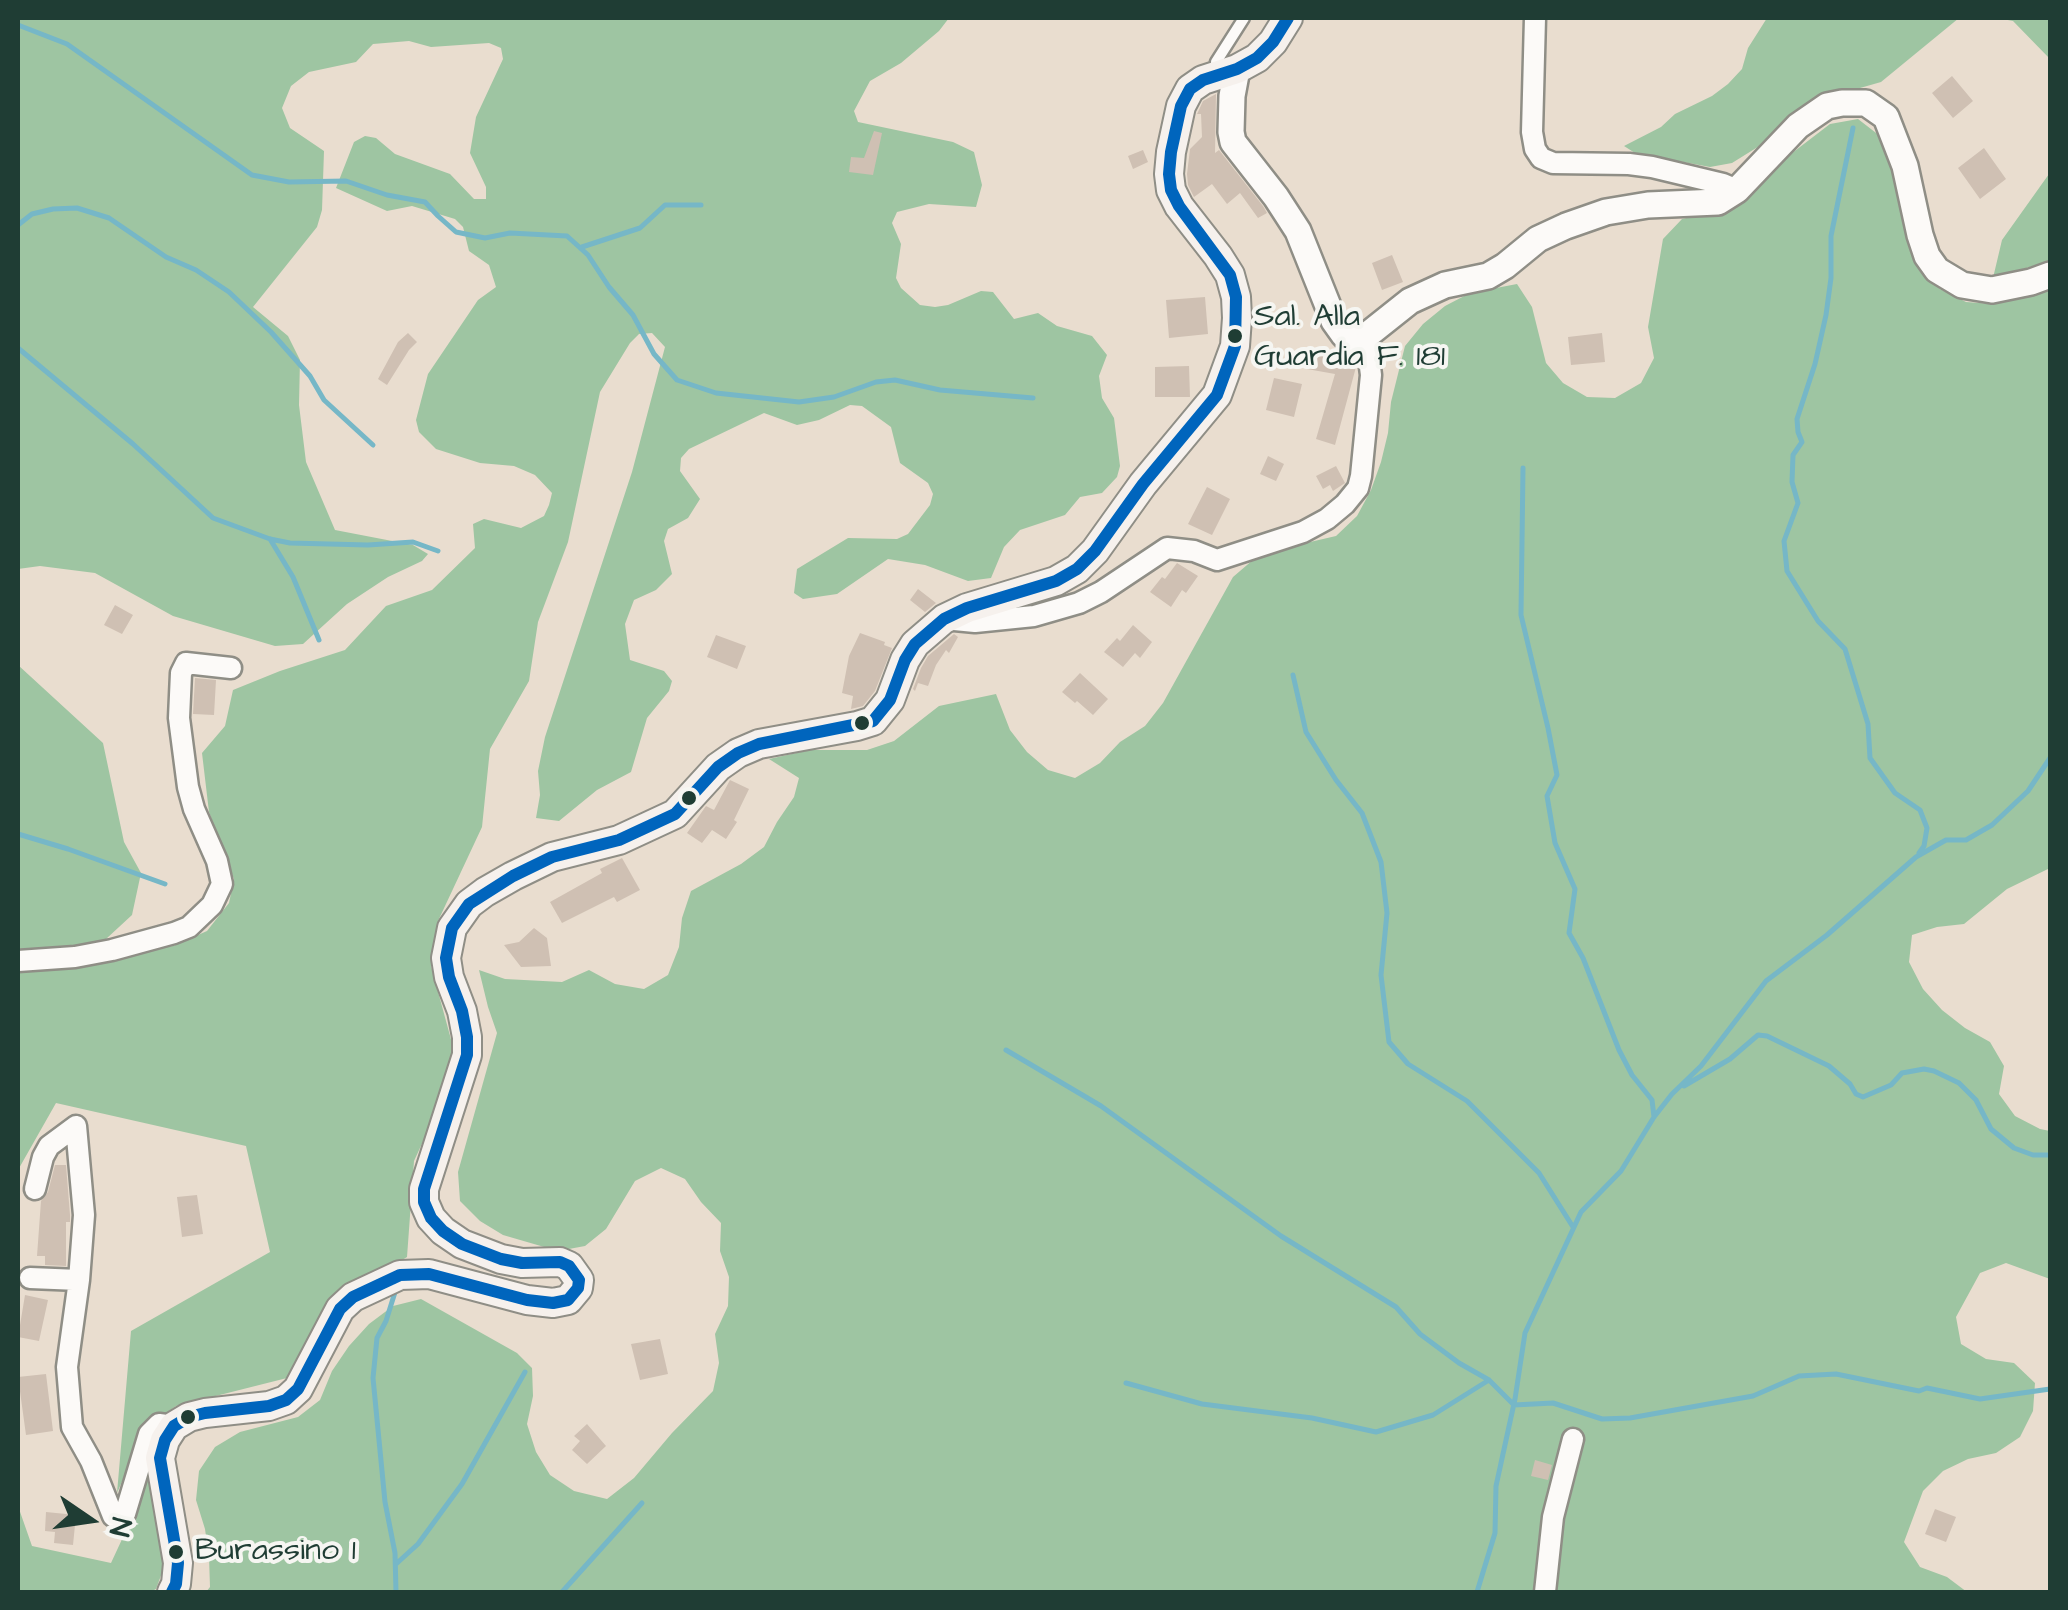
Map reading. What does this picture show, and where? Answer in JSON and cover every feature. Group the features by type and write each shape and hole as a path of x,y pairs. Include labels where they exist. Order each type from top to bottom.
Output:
{"main road":[{"path":"172,1592 178,1563 160,1458 164,1440 174,1426 205,1412 269,1406 286,1400 298,1389 340,1309 353,1297 400,1275 444,1277 545,1302 561,1302 575,1294 579,1280 569,1266 560,1262 522,1263 482,1253 443,1231 424,1202 424,1189 467,1055 468,1037 446,958 452,928 470,904 552,857 620,840 675,814 718,767 738,752 759,744 873,721 890,700 916,644 944,619 967,608 1056,581 1076,569 1095,551 1142,484 1217,396 1235,346 1236,297 1218,256 1171,190 1169,174 1176,128 1184,98 1196,83 1257,58 1288,18"}],"street":[{"path":"1535,18 1532,132 1541,158 1553,164 1652,166 1737,190"},
{"path":"1227,72 1232,96 1232,142 1298,231 1334,321 1344,335 1356,338 1366,336 1410,300 1445,285 1488,276 1538,238 1566,226 1606,212 1648,205 1718,202 1737,190 1798,126 1828,106 1854,102 1866,103 1886,116 1892,127 1906,166 1920,235 1937,270 1962,285 1992,290 2050,275"},
{"path":"944,619 974,622 1034,616 1101,592 1166,548 1194,550 1216,560 1304,532 1327,519 1358,488 1361,476 1371,375 1366,336"},
{"path":"18,961 94,953 174,933 189,927 212,905 222,884 217,860 188,787 179,718 181,673 186,663 231,668"},
{"path":"34,1189 49,1146 76,1126 84,1215 67,1367 72,1427 117,1519 125,1514 150,1434 159,1424 174,1426"},
{"path":"30,1278 79,1280"},
{"path":"1545,1592 1553,1517 1573,1439"}],"lane":[{"path":"1227,72 1216,62 1244,18"}],"green space":[{"path":"18,18 949,18 901,63 870,81 854,111 858,122 953,142 974,152 982,185 976,207 929,204 897,212 892,223 901,244 896,278 920,305 948,305 981,291 993,292 1014,319 1038,313 1057,326 1092,336 1107,355 1099,376 1102,398 1114,418 1120,466 1117,477 1102,493 1080,497 1065,515 1020,530 1004,547 991,578 968,581 925,565 888,559 837,594 803,599 794,593 797,569 848,538 897,539 908,534 930,505 933,494 928,483 900,463 891,427 862,406 850,405 819,420 797,425 764,413 689,449 681,458 680,471 700,499 688,518 668,529 664,541 672,574 656,590 634,600 625,624 630,660 664,671 672,681 669,691 647,718 631,772 597,790 559,821 536,818 540,795 538,771 545,737 632,472 665,347 652,333 639,334 630,343 600,392 568,542 538,622 529,681 490,749 482,827 438,921 431,966 455,1054 447,1089 414,1161 407,1257 338,1299 287,1378 176,1406 146,1427 117,1493 131,1331 270,1252 246,1146 56,1103 18,1170 18,966 173,946 207,931 229,903 234,879 209,812 202,753 225,726 233,690 345,650 386,606 432,590 475,548 473,524 484,519 521,528 544,516 552,493 535,475 514,466 480,463 436,449 419,432 416,420 428,374 478,300 496,287 489,265 469,251 463,227 455,219 412,206 387,211 336,188 354,142 365,136 376,138 395,154 450,174 474,199 486,199 486,187 470,153 476,117 503,59 501,48 489,43 431,47 409,41 373,44 356,62 309,72 291,86 282,108 290,128 324,151 322,210 317,227 253,307 288,336 300,360 299,405 306,462 335,530 413,545 428,554 347,604 303,644 275,646 173,616 95,573 40,566 18,569"},
{"path":"1767,18 1959,18 1881,82 1819,96 1769,140 1732,163 1710,167 1635,153 1624,146 1728,84 1742,69 1748,48"},
{"path":"1997,18 2050,18 2050,59 2013,21"},
{"path":"1858,119 1880,136 1893,160 1921,269 1940,289 1966,302 1993,304 2050,287 2050,868 2007,889 1964,924 1912,935 1909,962 1923,989 1942,1010 1990,1042 2004,1066 1999,1094 2015,1116 2050,1131 2050,1279 2006,1263 1980,1273 1956,1317 1961,1344 1986,1359 2014,1363 2035,1383 2033,1411 2020,1437 1996,1453 1968,1459 1943,1471 1923,1491 1904,1542 1920,1567 1947,1577 1967,1592 206,1592 210,1587 209,1557 196,1500 199,1471 215,1447 240,1432 298,1417 320,1400 332,1371 349,1346 393,1306 421,1299 517,1353 532,1368 533,1396 527,1424 536,1452 550,1475 574,1491 607,1499 634,1478 713,1391 719,1363 715,1334 728,1306 729,1277 720,1251 721,1223 685,1179 661,1168 635,1181 606,1229 585,1246 558,1251 503,1235 480,1221 460,1201 458,1172 497,1033 479,970 505,979 562,982 589,970 615,984 644,989 668,975 679,947 682,918 691,891 764,847 794,797 799,778 769,759 810,750 867,750 894,741 939,706 996,694 1010,730 1048,770 1075,778 1100,763 1120,742 1145,726 1163,703 1233,577 1254,559 1336,536 1357,516 1381,462 1405,346 1423,324 1470,293 1517,284 1532,307 1546,363 1563,383 1587,397 1615,398 1641,383 1654,358 1648,327 1663,239 1682,219 1737,206 1783,160 1830,124"},
{"path":"2050,149 2050,261 1993,278 2002,240 2049,174"},
{"path":"18,665 103,743 124,842 141,873 132,915 89,950 18,956"},
{"path":"154,1469 167,1559 156,1589 18,1592 18,1506 32,1546 111,1563 137,1507 144,1470"}],"building":[{"path":"1952,76 1973,101 1953,118 1932,93"},
{"path":"1216,94 1215,153 1219,150 1263,206 1267,213 1258,218 1240,193 1227,204 1212,184 1194,197 1188,185 1190,149 1202,137 1201,114 1197,114 1203,101"},
{"path":"874,131 882,133 873,175 849,172 851,157 864,158"},
{"path":"1984,148 2006,179 1980,199 1958,168"},
{"path":"1143,150 1148,162 1133,169 1128,156"},
{"path":"1392,255 1403,282 1382,290 1372,263"},
{"path":"1205,297 1208,334 1169,338 1166,300"},
{"path":"408,333 417,342 387,385 378,379 398,342"},
{"path":"1602,333 1605,362 1571,365 1568,337"},
{"path":"1337,349 1355,355 1356,367 1335,445 1316,439 1335,374 1307,369 1310,354 1335,358"},
{"path":"1189,366 1190,397 1155,397 1155,367"},
{"path":"1274,378 1302,384 1294,417 1266,410"},
{"path":"1268,456 1284,464 1276,481 1260,474"},
{"path":"1336,466 1345,483 1333,491 1330,485 1323,489 1316,476"},
{"path":"1207,487 1230,499 1212,535 1188,524"},
{"path":"1177,563 1198,576 1171,607 1150,592"},
{"path":"918,589 936,603 925,612 910,600"},
{"path":"115,605 133,615 122,634 104,625"},
{"path":"1133,625 1152,642 1140,658 1135,653 1123,667 1104,652"},
{"path":"860,633 892,648 875,691 863,706 851,709 853,696 842,693 849,656"},
{"path":"954,634 958,637 936,665 928,686 918,683 915,691 928,656"},
{"path":"716,635 746,646 737,669 707,657"},
{"path":"1080,673 1108,699 1093,715 1062,692"},
{"path":"195,678 216,680 214,715 193,714"},
{"path":"730,780 749,789 734,820 737,822 726,839 712,830 702,843 687,833 706,806 714,810"},
{"path":"622,858 640,890 617,902 614,897 562,923 550,902"},
{"path":"534,928 547,938 551,966 521,967 504,945 519,942"},
{"path":"55,1165 66,1165 70,1222 66,1222 66,1266 45,1265 45,1256 37,1256 41,1201 48,1192"},
{"path":"197,1195 203,1234 182,1237 177,1197"},
{"path":"25,1295 48,1300 39,1341 18,1337"},
{"path":"660,1339 668,1374 640,1380 631,1344"},
{"path":"46,1374 53,1431 26,1435 18,1377"},
{"path":"587,1424 606,1446 587,1464 572,1450 580,1441 574,1436"},
{"path":"1535,1460 1552,1465 1548,1480 1531,1476"},
{"path":"1935,1509 1956,1517 1946,1542 1925,1534"},
{"path":"46,1512 76,1515 73,1545 54,1543 55,1532 45,1531"}],"waterway":[{"path":"18,25 67,44 252,175 289,182 346,181 425,202 456,232 485,238 510,233 567,236 588,255 633,315 654,354 677,380 716,393 799,402 895,380 940,390 1033,398"},
{"path":"1853,128 1831,236 1826,315 1797,419 1802,442 1793,455 1792,482 1798,503 1784,541 1787,571 1818,621 1845,649 1868,724 1870,758 1895,793 1920,810 1927,828 1919,853"},
{"path":"582,247 640,228 665,205 701,205"},
{"path":"18,225 32,214 77,208 109,218 166,257 196,270 229,292 271,332 310,376 324,400 373,445"},
{"path":"18,348 133,444 213,518 290,543 413,542 438,551"},
{"path":"1523,468 1521,615 1557,775 1547,796 1555,843 1575,889 1569,933 1583,958 1619,1050 1652,1100 1654,1117"},
{"path":"270,539 293,577 319,640"},
{"path":"1293,675 1306,732 1362,813 1381,862 1387,913 1381,975 1389,1042 1408,1064 1467,1101 1539,1173 1573,1227"},
{"path":"1477,1592 1495,1533 1496,1486 1525,1333 1581,1212 1621,1171 1654,1117 1701,1066 1766,981 1827,935 1916,857 1946,840 1966,840 1992,825 2028,791 2050,758"},
{"path":"18,834 165,884"},
{"path":"1684,1086 1730,1059 1758,1035 1767,1036 1829,1066 1863,1097 1891,1085 1902,1073 1934,1071 1959,1083 1976,1100 1991,1129 2014,1148 2033,1155 2050,1155"},
{"path":"1006,1050 1101,1106 1281,1236 1396,1307 1420,1334 1489,1380 1514,1405 1553,1403 1602,1419 1630,1418 1753,1396 1799,1376 1836,1374 1980,1399 2050,1389"},
{"path":"396,1289 377,1338 373,1378 385,1502 395,1553 396,1592"},
{"path":"396,1564 418,1544 462,1484 525,1372"},
{"path":"1126,1383 1202,1404 1312,1418 1376,1432 1433,1415 1489,1380"},
{"path":"562,1592 642,1503"}],"transit line":[{"path":"172,1592 178,1563 160,1458 174,1426 205,1413 269,1406 286,1400 298,1389 340,1309 353,1297 400,1275 429,1274 553,1303 568,1300 578,1288 579,1280 569,1266 560,1262 522,1263 462,1244 431,1218 424,1202 424,1189 467,1055 462,1011 446,958 452,928 469,904 552,857 619,840 675,814 718,767 738,753 759,744 873,721 890,700 915,644 944,619 967,608 1056,581 1077,569 1217,395 1235,346 1236,297 1230,275 1171,190 1171,152 1181,106 1190,89 1257,58 1288,18"}],"place":[{"name":"Sal. Alla Guardia F. 181","path":"1235,336"},
{"name":"Burassino 1","path":"176,1552"}]}
